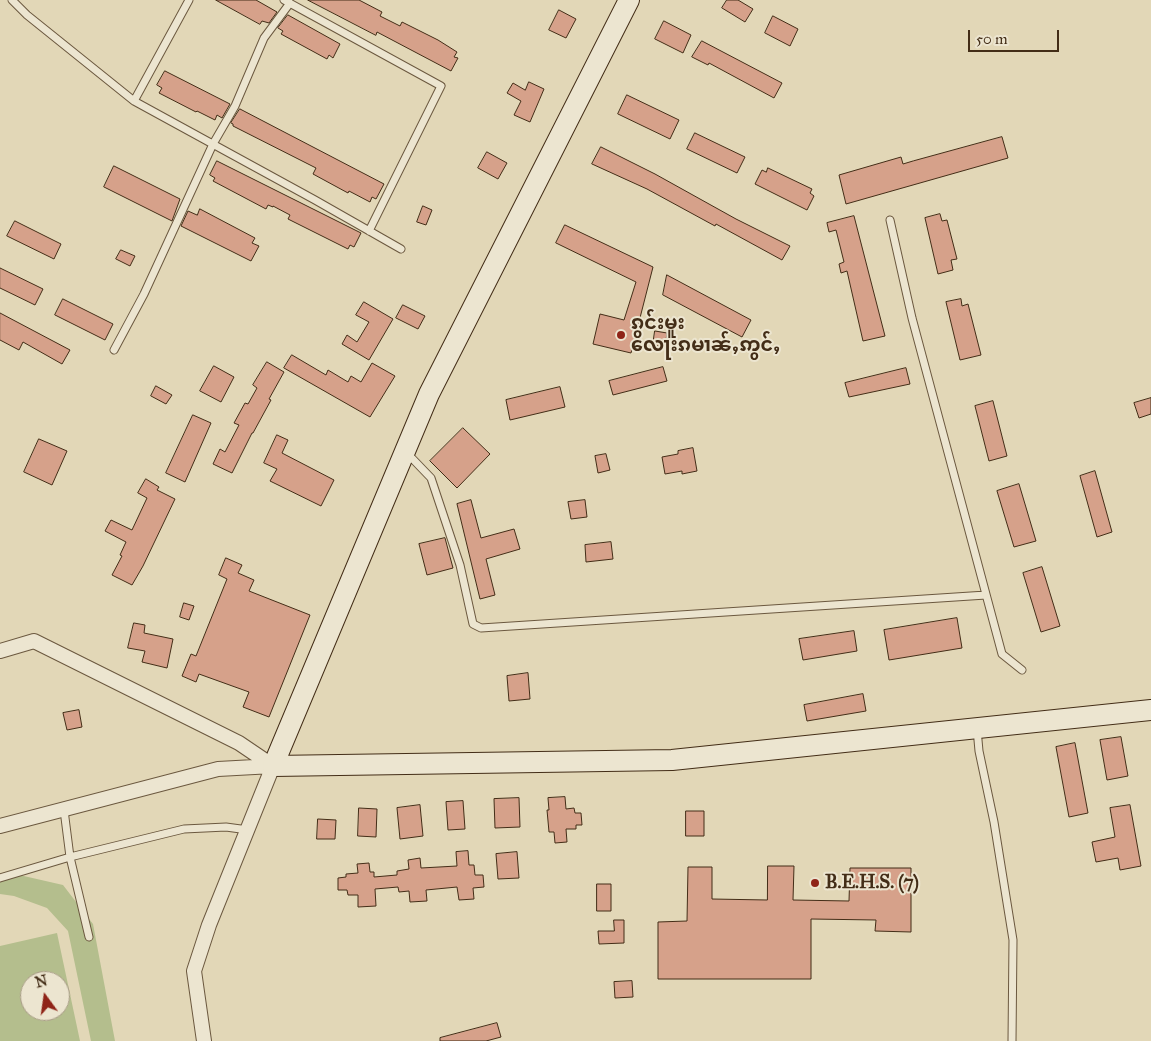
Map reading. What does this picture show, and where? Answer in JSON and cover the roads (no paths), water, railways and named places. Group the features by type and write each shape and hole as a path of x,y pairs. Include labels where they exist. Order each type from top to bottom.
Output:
{"street":[{"path":"204,1041 194,971 209,925 273,766 429,394 629,0"},
{"path":"0,651 34,641 239,743 273,766"},
{"path":"0,826 218,769 273,766 672,760 1151,710"}],"lane":[{"path":"12,0 27,15 134,101 402,249"},
{"path":"134,101 189,0"},
{"path":"114,350 144,294 213,144 235,106 264,38 287,2 442,86 369,231"},
{"path":"890,220 912,318 1002,654 1022,670"},
{"path":"405,451 430,478 460,565 473,624 481,628 986,594"},
{"path":"977,728 979,750 994,822 1013,940 1012,1041"},
{"path":"64,810 70,857 89,937"},
{"path":"0,878 70,857 184,829 226,827 248,830"}],"place":[{"name":"ၵွင်းမူး လေႃးၵမၢၼ်ႇဢွင်ႇ","path":"621,335"},
{"name":"B.E.H.S. (7)","path":"815,883"}]}
